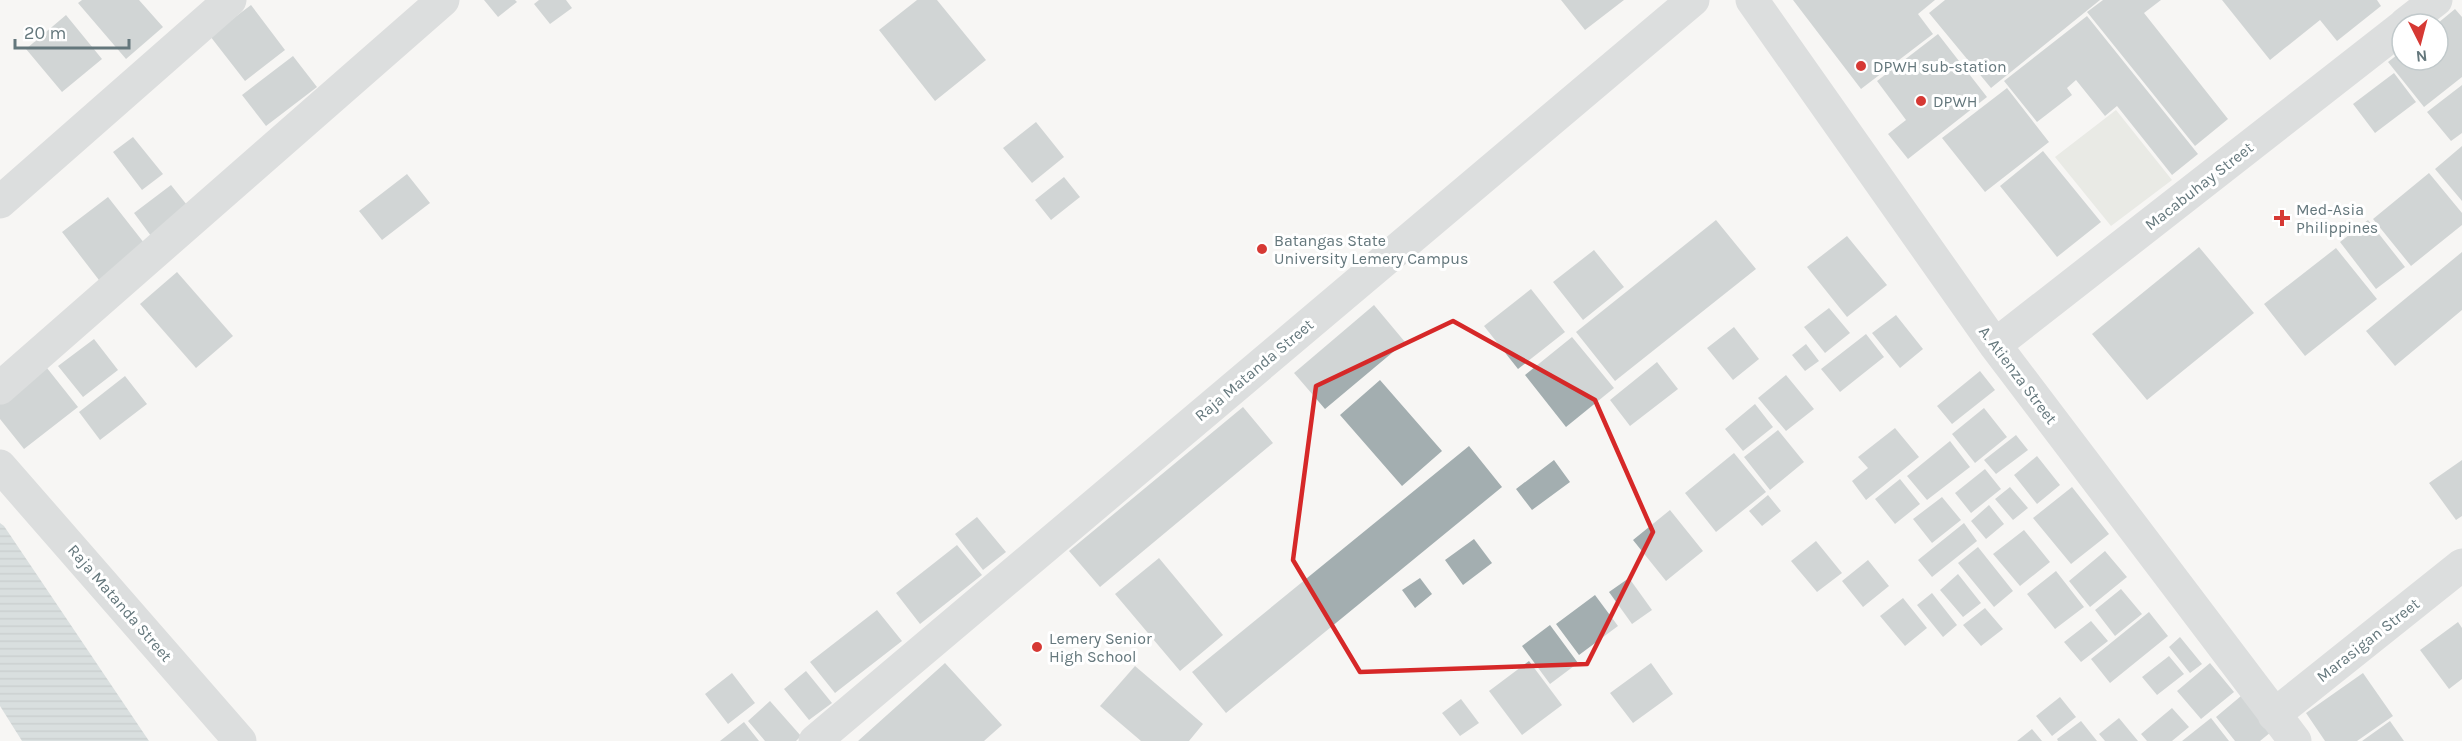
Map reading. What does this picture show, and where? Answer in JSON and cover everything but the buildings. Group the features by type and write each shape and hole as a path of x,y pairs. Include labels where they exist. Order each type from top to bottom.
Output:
{"street":[{"path":"0,202 230,0"},
{"path":"0,388 443,0"},
{"name":"Raja Matanda Street","path":"814,741 1693,0"},
{"name":"A. Atienza Street","path":"1752,0 1995,345 2295,741"},
{"name":"Macabuhay Street","path":"2421,12 2436,0"},
{"name":"Macabuhay Street","path":"1995,345 2390,36"},
{"name":"Raja Matanda Street","path":"0,466 240,741"},
{"name":"Marasigan Street","path":"2274,715 2462,565"}],"highlighted area":[{"path":"1453,321 1595,400 1653,532 1587,664 1360,672 1293,560 1316,386"}],"shaded area":[{"path":"2116,110 2172,180 2111,226 2055,157"},
{"path":"0,523 149,741 22,741 0,706"}],"place":[{"name":"DPWH sub-station","path":"1861,66"},
{"name":"DPWH","path":"1921,101"},
{"name":"Med-Asia Philippines","path":"2282,218"},
{"name":"Batangas State University Lemery Campus","path":"1262,249"},
{"name":"Lemery Senior High School","path":"1037,647"}]}
